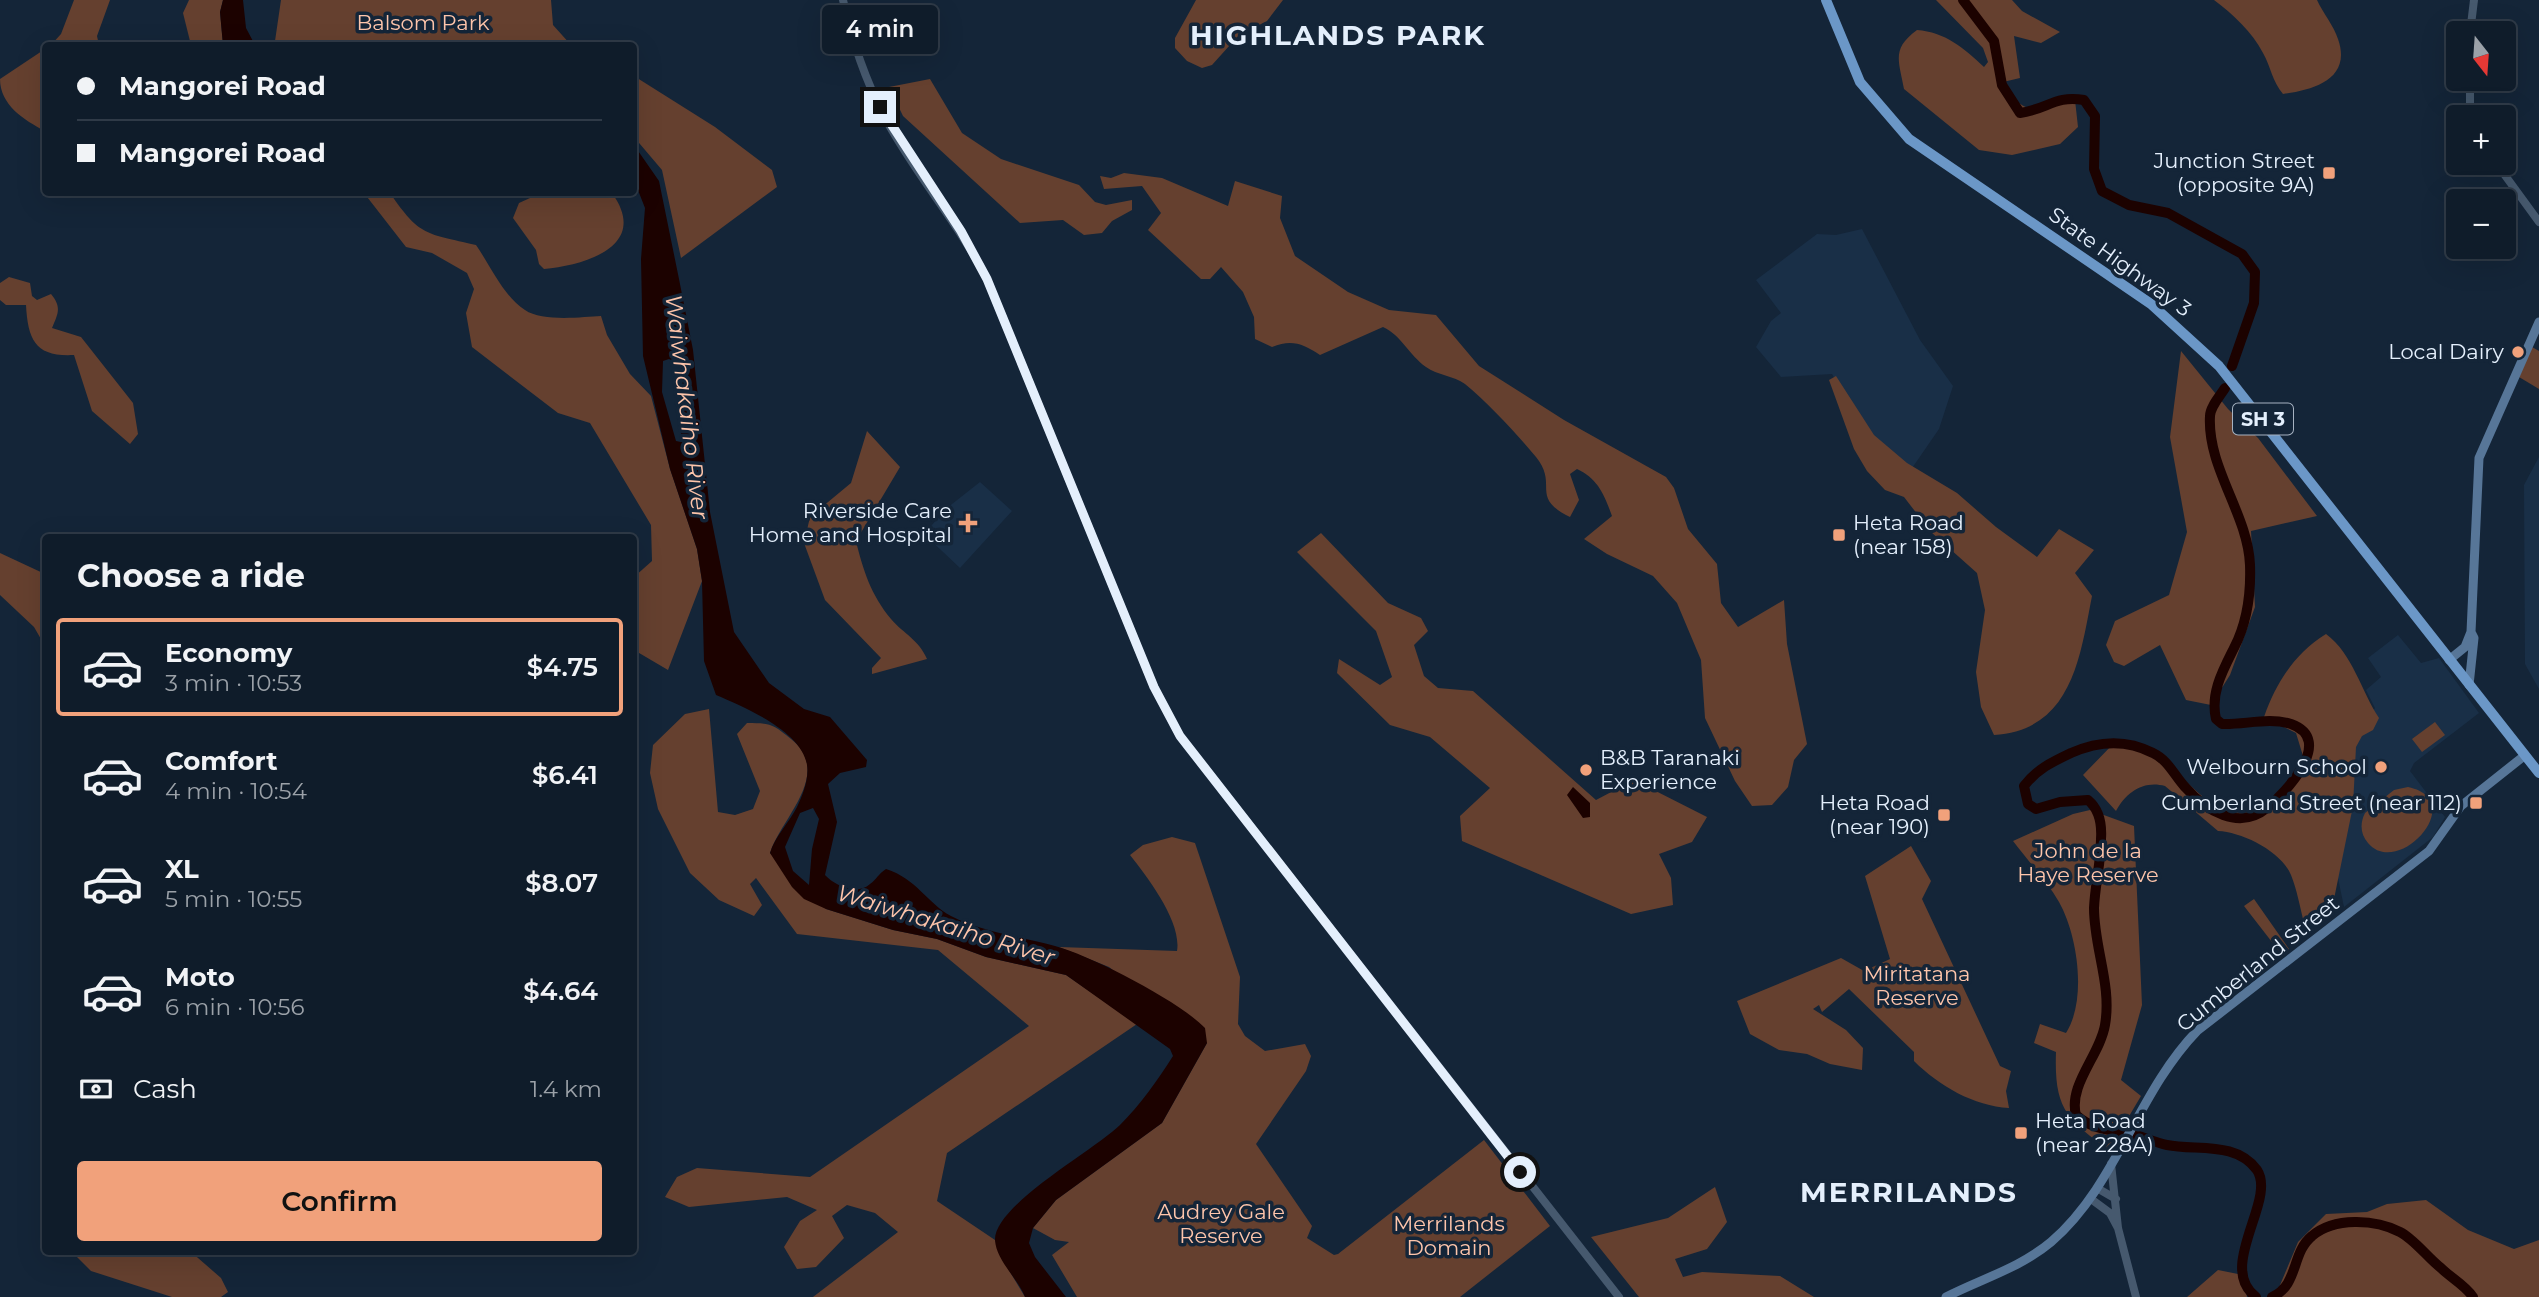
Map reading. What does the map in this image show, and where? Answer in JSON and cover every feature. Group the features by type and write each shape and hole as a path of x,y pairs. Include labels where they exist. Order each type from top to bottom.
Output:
{"highway":[{"name":"State Highway 3","path":"1826,0 1847,56 1876,104 1909,139 2137,294 2193,340 2240,391 2453,664"},
{"name":"SH 3","path":"2453,664 2539,773"}],"main road":[{"path":"2469,685 2479,458 2539,322"},
{"path":"2453,664 2465,647 2471,632"},
{"path":"2453,664 2472,655"},
{"name":"Cumberland Street","path":"1946,1297 2031,1256 2064,1229 2091,1199 2176,1056 2197,1031 2429,852 2461,806 2524,756"}],"street":[{"path":"843,0 857,55 884,116 961,231 987,279 1154,687 1180,736 1619,1297"},
{"path":"2471,21 2474,0"},
{"path":"2505,175 2539,222"},
{"path":"2111,1164 2118,1228 2136,1297"},
{"path":"2097,1188 2116,1199"},
{"path":"2091,1199 2110,1213 2118,1228"}],"shaded area":[{"path":"1862,229 1920,340 1953,386 1939,429 1908,474 1865,432 1832,374 1781,377 1756,347 1771,321 1781,313 1756,280 1817,234 1836,235"},
{"path":"2539,457 2539,689 2525,664 2524,485"},
{"name":"Riverside Care Home and Hospital","path":"980,482 1012,511 960,568 924,534 947,508"},
{"name":"Welbourn School","path":"2398,635 2421,663 2439,658 2479,713 2414,763 2410,771 2445,817 2433,837 2344,907 2333,854 2359,732 2375,708 2366,690 2381,677 2368,658"}],"green space":[{"path":"74,0 110,0 97,36 98,42 54,42 61,34"},
{"path":"189,0 223,0 220,12 223,42 190,42 183,13"},
{"name":"Balsom Park","path":"281,0 551,0 553,25 568,42 276,42"},
{"path":"1196,0 1283,0 1267,21 1239,35 1212,65 1202,68 1187,61 1175,48 1175,38"},
{"path":"1936,0 2012,0 2022,11 2060,32 2041,43 2014,36 2020,78 2003,82 2018,102 2033,109 2075,100 2078,127 2060,144 2012,155 1979,150 1904,89 1899,63 1900,50 1903,43 1917,30 1927,31 1954,42 1984,67 1988,62 1983,48"},
{"path":"2214,0 2317,0 2338,39 2340,64 2335,73 2318,85 2283,94 2263,53 2248,31"},
{"path":"42,51 42,129 22,117 9,104 4,97 0,79"},
{"path":"637,78 715,127 772,170 777,187 681,258 662,170 637,141"},
{"path":"930,79 962,133 1001,159 1079,185 1095,202 1106,205 1132,200 1132,210 1112,221 1102,233 1084,235 1063,220 1020,223 903,116 889,87"},
{"path":"1124,173 1162,178 1228,206 1235,181 1282,196 1280,218 1295,256 1348,292 1389,310 1436,315 1479,366 1564,420 1666,477 1674,488 1688,529 1717,564 1721,603 1738,627 1784,600 1787,644 1807,744 1794,760 1788,787 1772,805 1752,806 1735,781 1705,718 1701,660 1677,603 1653,576 1607,554 1584,539 1612,516 1603,494 1590,477 1577,469 1570,474 1579,500 1570,517 1558,510 1547,497 1545,475 1536,457 1502,419 1465,384 1426,367 1395,335 1383,327 1320,355 1297,344 1286,343 1272,347 1255,339 1254,317 1243,292 1221,267 1210,279 1201,279 1148,230 1161,213 1142,186 1104,189 1100,176 1111,178"},
{"path":"366,196 392,196 417,226 435,235 476,245 510,297 532,314 573,318 601,316 607,335 630,374 651,396 670,469 697,549 702,581 668,670 637,652 637,574 652,561 651,525 590,423 558,413 472,347 466,313 474,289 467,273 432,253 406,247"},
{"path":"534,196 614,196 622,211 623,227 618,239 594,257 578,263 544,269 539,264 536,250 513,218 519,203"},
{"path":"9,277 30,283 32,296 37,300 51,294 57,303 58,311 52,328 81,337 133,403 138,434 130,444 92,411 74,355 43,350 32,337 26,305 6,305 0,300 0,283"},
{"path":"2532,347 2539,351 2539,389 2519,377"},
{"path":"2181,351 2228,409 2258,438 2317,516 2251,531 2255,607 2230,675 2211,705 2186,700 2160,645 2124,666 2114,662 2106,645 2115,621 2169,595 2187,532 2170,437"},
{"path":"1836,376 1874,435 1907,463 1957,493 1996,527 2037,557 2059,529 2094,550 2075,573 2092,596 2083,643 2068,686 2056,705 2041,720 2020,730 1994,735 1981,707 1976,672 1985,610 1977,573 1931,532 1904,497 1885,490 1867,471 1854,449 1829,380"},
{"path":"867,431 900,467 856,541 878,601 891,619 916,642 927,659 872,674 872,668 881,658 825,600 804,543 810,517 851,483"},
{"path":"1321,533 1388,603 1421,618 1428,631 1414,645 1424,676 1438,688 1473,691 1596,800 1634,780 1707,817 1692,842 1659,854 1671,878 1673,905 1631,914 1462,841 1460,816 1490,788 1430,737 1390,725 1337,673 1339,659 1380,685 1392,677 1376,631 1297,552"},
{"path":"0,553 42,573 42,641 34,627 0,595"},
{"path":"2326,634 2350,662 2379,718 2373,730 2362,736 2356,747 2353,806 2334,899 2304,923 2297,893 2286,866 2260,844 2218,831 2165,786 2150,785 2136,789 2116,811 2083,775 2117,740 2159,760 2204,798 2226,810 2241,813 2255,811 2267,805 2288,785 2303,756 2296,733 2264,717 2274,692 2295,660"},
{"path":"709,709 718,812 735,815 753,809 760,791 737,734 747,723 775,727 803,752 807,766 806,781 801,796 770,853 826,909 893,930 937,939 986,957 1066,975 1137,1024 947,1153 937,1201 995,1240 1001,1257 1025,1297 813,1297 898,1232 875,1213 847,1205 832,1216 844,1238 816,1267 797,1269 784,1247 800,1221 817,1210 787,1197 689,1207 665,1197 677,1177 697,1168 810,1177 1029,1026 938,950 797,934 756,878 750,884 762,905 754,916 719,900 690,873 658,809 650,773 653,745 685,714"},
{"path":"2435,722 2445,735 2422,752 2412,739"},
{"path":"2408,787 2425,795 2432,806 2430,820 2410,845 2396,851 2381,851 2368,843 2363,836 2363,817 2394,790"},
{"name":"John de la Haye Reserve","path":"2090,810 2134,826 2142,1005 2121,1080 2141,1096 2109,1150 2082,1129 2066,1110 2057,1087 2056,1052 2034,1043 2040,1024 2066,1033 2073,1019 2076,1003 2078,968 2071,932 2059,902 2013,841 2073,814"},
{"path":"1172,837 1195,843 1240,977 1238,1024 1245,1036 1265,1051 1305,1044 1311,1056 1306,1071 1256,1144 1312,1226 1307,1238 1334,1255 1338,1254 1484,1140 1550,1226 1460,1297 1077,1297 1052,1255 1069,1242 1055,1240 1033,1228 1056,1200 1162,1123 1207,1043 1109,967 1059,947 1177,951 1177,939 1169,914 1130,855 1143,845"},
{"name":"Miritatana Reserve","path":"1911,846 1931,881 1922,899 2000,1066 2011,1071 2006,1091 2009,1108 1970,1099 1934,1079 1914,1061 1914,1052 1849,989 1822,1012 1819,1005 1813,1009 1846,1030 1863,1048 1862,1070 1830,1064 1807,1054 1779,1050 1750,1034 1737,1001 1841,958 1864,971 1890,959 1865,876"},
{"path":"2254,899 2289,949 2282,955 2244,906"},
{"path":"1715,1187 1727,1222 1707,1249 1675,1259 1683,1277 1702,1272 1780,1276 1814,1297 1639,1297 1591,1237 1668,1218"},
{"path":"2426,1200 2468,1230 2514,1249 2539,1240 2539,1297 2275,1297 2298,1242 2326,1214 2367,1212 2387,1204"},
{"path":"75,1255 195,1255 221,1278 228,1292 221,1297 172,1297 91,1271"},
{"path":"2218,1270 2243,1275 2247,1297 2187,1297"}],"water":[{"path":"223,0 243,0 246,28 253,42 223,42 220,12"},
{"name":"Waiwhakaiho River","path":"637,149 659,181 693,350 710,512 734,632 769,683 804,709 830,717 867,760 866,767 840,773 828,784 837,822 825,875 840,885 859,889 870,884 886,869 897,873 951,916 976,926 1055,946 1090,959 1176,1005 1205,1028 1207,1043 1162,1123 1056,1200 1033,1228 1029,1243 1035,1257 1066,1297 1025,1297 996,1247 999,1226 1011,1211 1048,1178 1120,1125 1135,1109 1173,1056 1170,1049 1066,975 986,957 937,939 893,930 826,909 804,899 792,887 770,853 799,802 806,781 807,765 795,741 783,731 756,713 716,695 704,661 702,581 697,549 670,469 643,356 641,259 645,208 637,188","holes":["669,359 678,363 683,372 681,442 676,441 662,392 663,361","813,808 819,819 812,849 809,885 793,871 785,847 800,813"]},
{"path":"1573,787 1590,803 1590,817 1583,818 1567,795"}],"waterway":[{"path":"1963,0 1994,41 2002,85 2020,113 2066,99 2084,100 2095,116 2094,169 2102,191 2129,205 2168,213 2242,254 2255,272 2254,303 2232,366"},
{"path":"2225,388 2210,413 2211,435 2221,473 2248,546 2250,576 2249,597 2242,628 2216,691 2216,719 2222,724 2265,721 2291,724 2304,732 2309,742 2303,766 2285,791 2267,808 2245,818 2223,815 2203,804 2158,756 2133,745 2102,744 2071,753 2040,770 2024,786 2028,804 2036,809 2060,802 2088,800 2098,813 2100,823 2101,848 2094,908 2107,1010 2102,1036 2076,1092 2076,1115 2104,1129 2167,1145 2227,1151 2248,1161 2257,1170 2261,1183 2260,1198 2244,1252 2242,1269 2245,1284 2256,1297"},
{"path":"2272,1297 2287,1285 2305,1243 2312,1236 2332,1226 2355,1222 2379,1224 2405,1235 2473,1297"}],"place":[{"name":"Junction Street (opposite 9A)","path":"2329,173"},
{"name":"Local Dairy","path":"2518,352"},
{"name":"Riverside Care Home and Hospital","path":"968,523"},
{"name":"Heta Road (near 158)","path":"1839,535"},
{"name":"Welbourn School","path":"2381,767"},
{"name":"B&B Taranaki Experience","path":"1586,770"},
{"name":"Cumberland Street (near 112)","path":"2476,803"},
{"name":"Heta Road (near 190)","path":"1944,815"},
{"name":"Heta Road (near 228A)","path":"2021,1133"}],"district":[{"name":"HIGHLANDS PARK","path":"1338,35"},
{"name":"MERRILANDS","path":"1909,1192"}],"route":[{"path":"880,107 900,142 961,231 987,279 1154,687 1180,736 1520,1172"}],"park label":[{"name":"Audrey Gale Reserve","path":"1221,1224"},
{"name":"Merrilands Domain","path":"1449,1236"}]}
